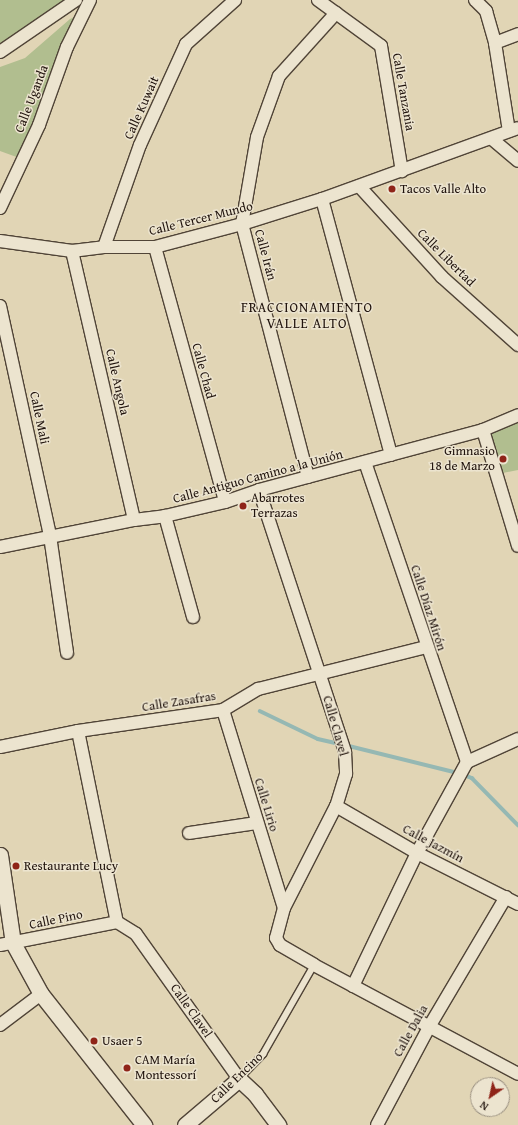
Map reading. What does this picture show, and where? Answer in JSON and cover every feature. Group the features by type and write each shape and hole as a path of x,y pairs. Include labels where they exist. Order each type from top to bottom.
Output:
{"street":[{"path":"0,52 76,0"},
{"name":"Calle Uganda","path":"0,208 39,124 67,47 90,0"},
{"name":"Calle Kuwait","path":"104,247 140,145 186,44 236,0"},
{"name":"Calle Tanzania","path":"318,0 381,46 402,171"},
{"path":"475,0 486,11 495,43 513,129"},
{"name":"Calle Irán","path":"308,477 242,224 258,137 279,76 336,13"},
{"path":"495,43 518,34"},
{"name":"Calle Tercer Mundo","path":"0,241 72,251 104,247 155,247 242,224 322,199 492,139 513,129"},
{"path":"492,139 518,161"},
{"name":"Calle Libertad","path":"359,186 442,277 518,345"},
{"path":"322,199 391,455"},
{"name":"Calle Chad","path":"155,247 225,502"},
{"name":"Calle Angola","path":"72,251 134,520"},
{"name":"Calle Mali","path":"0,306 50,536"},
{"name":"Calle Antiguo Camino a la Unión","path":"0,547 134,520 164,516 225,502 259,490 483,430 518,415"},
{"path":"483,430 518,546"},
{"name":"Calle Díaz Mirón","path":"365,462 426,647 467,762"},
{"name":"Calle Clavel","path":"259,490 346,752 346,774 336,806 284,908 276,938 280,945 314,965 518,1074"},
{"path":"164,516 193,617"},
{"path":"50,536 67,653"},
{"name":"Calle Zasafras","path":"0,747 78,731 223,710 258,689 426,647"},
{"name":"Calle Lirio","path":"223,710 284,908"},
{"path":"78,731 117,922"},
{"path":"353,986 417,853 467,762 518,740"},
{"name":"Calle Jazmín","path":"336,806 417,853 518,904"},
{"path":"189,833 257,823"},
{"path":"0,855 7,944 40,994 144,1125"},
{"name":"Calle Dalia","path":"377,1125 429,1027 506,898"},
{"name":"Calle Clavel","path":"117,922 136,934 239,1079 255,1094 278,1125"},
{"name":"Calle Pino","path":"7,944 117,922"},
{"path":"0,1025 40,994"},
{"name":"Calle Encino","path":"185,1125 239,1079"}],"lane":[{"name":"Calle Encino","path":"239,1079 263,1054 282,1024 314,965"}],"green space":[{"path":"0,0 73,0 0,54"},
{"path":"83,13 22,159 0,151 0,67 25,58 70,19"},
{"path":"518,416 518,470 498,474 484,430"}],"waterway":[{"path":"260,711 318,739 339,744"},
{"path":"345,745 458,773"},
{"path":"464,775 472,778 518,825"}],"place":[{"name":"Tacos Valle Alto","path":"392,189"},
{"name":"Gimnasio 18 de Marzo","path":"503,459"},
{"name":"Abarrotes Terrazas","path":"243,506"},
{"name":"Restaurante Lucy","path":"16,866"},
{"name":"Usaer 5","path":"94,1041"},
{"name":"CAM María Montessorí","path":"127,1068"}],"district":[{"name":"FRACCIONAMIENTO VALLE ALTO","path":"307,316"}]}
